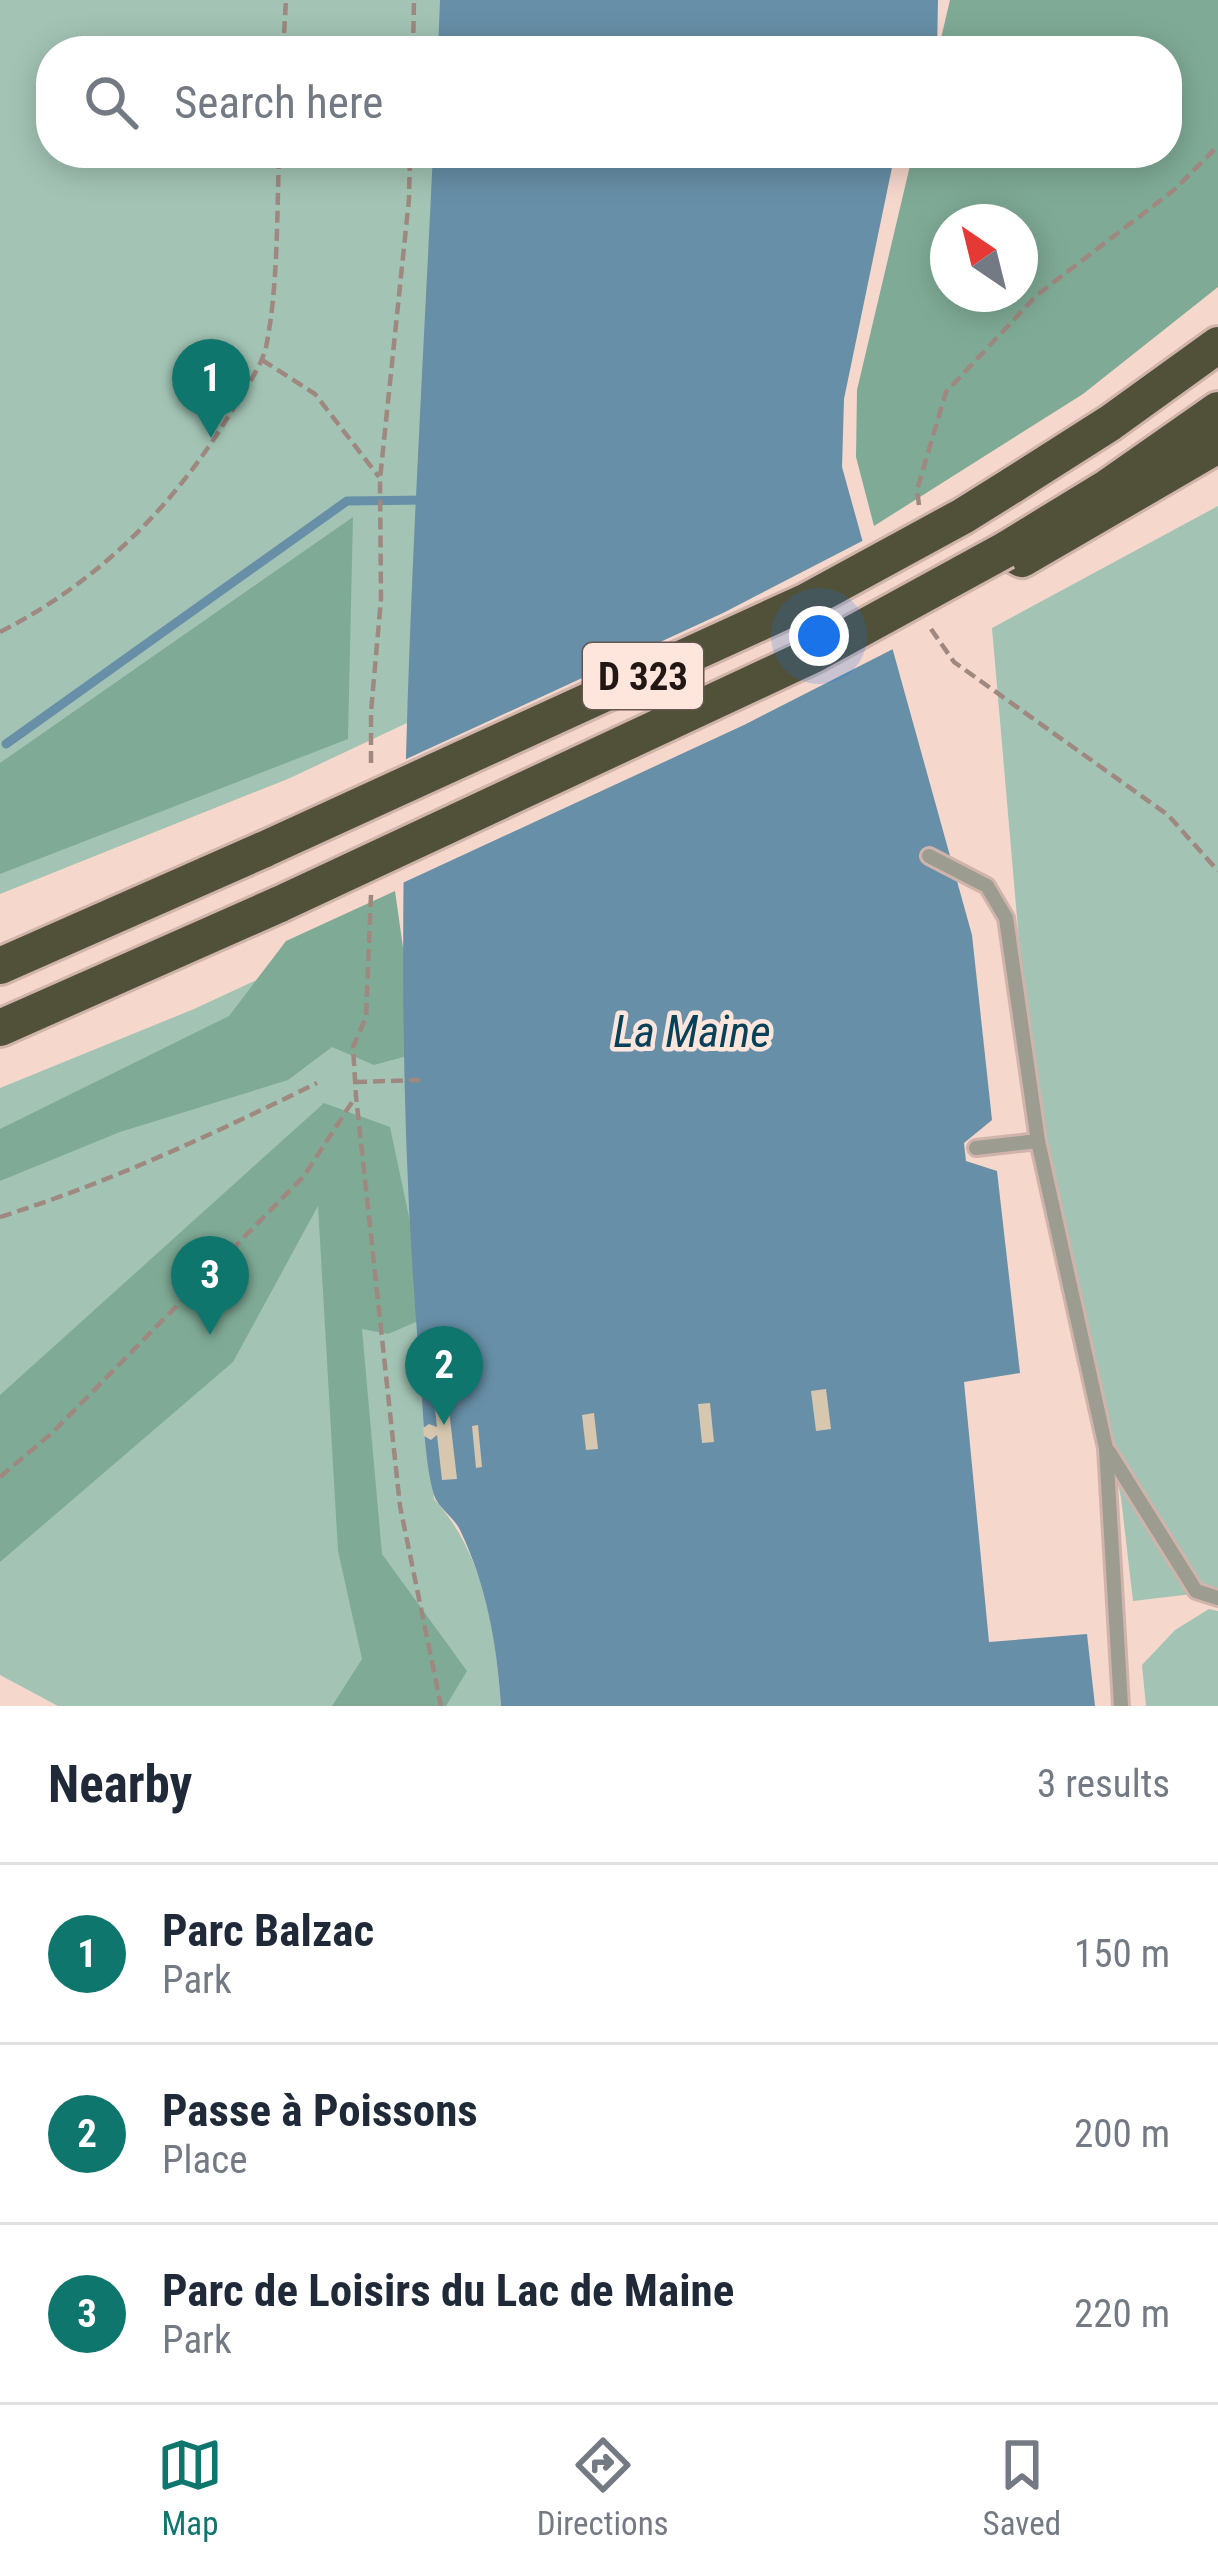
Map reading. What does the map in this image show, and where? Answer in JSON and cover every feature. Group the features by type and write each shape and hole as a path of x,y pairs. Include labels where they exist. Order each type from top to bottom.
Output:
{"highway":[{"name":"D 323","path":"0,966 807,601 963,516 1110,423 1218,345"},
{"name":"D 323","path":"0,1028 280,904 792,665 1005,550 1108,487 1218,410"},
{"path":"1005,550 1022,559 1218,446"}],"lane":[{"path":"928,856 987,886 1006,918 1038,1142 1106,1448 1121,1706"},
{"path":"976,1148 1038,1142"},
{"path":"1106,1448 1196,1591 1218,1598"}],"path":[{"path":"284,36 286,0"},
{"path":"413,36 414,0"},
{"path":"0,632 73,589 146,526 210,445 262,360 278,168"},
{"path":"371,755 381,599 380,479 410,168"},
{"path":"262,360 314,394 380,479"},
{"path":"371,909 366,1017 353,1047 356,1096 400,1506 441,1706"},
{"path":"355,1082 420,1080"},
{"path":"0,1217 132,1171 317,1083"},
{"path":"0,1477 52,1433 304,1177 356,1096"}],"green space":[{"path":"0,0 441,0 440,36 36,36 36,168 434,168 409,722 290,778 0,894"},
{"path":"950,0 1218,0 1218,287 1083,394 874,526 856,457 857,390 909,168 1182,168 1182,36 942,36"},
{"path":"1218,506 1218,1591 1133,1601 1121,1498 1028,1045 992,628"},
{"path":"353,517 348,739 0,874 0,763"},
{"path":"395,891 418,1053 374,1065 332,1047 288,1080 120,1132 0,1181 0,1129 229,1016 286,941"},
{"path":"278,970 404,1051 434,1499 465,1545 485,1596 501,1706 58,1706 0,1675 0,1088"},
{"path":"324,1103 390,1127 430,1316 388,1334 362,1329 382,1554 467,1671 446,1706 332,1706 362,1659 338,1551 318,1206 233,1362 0,1562 0,1395"},
{"path":"1209,1609 1218,1611 1218,1706 1146,1706 1142,1665 1175,1630"}],"water":[{"path":"440,0 938,0 937,36 439,36"},
{"name":"La Maine","path":"432,168 892,168 844,399 842,467 972,935 992,1120 964,1143 966,1161 997,1171 1020,1373 964,1382 989,1642 1087,1634 1095,1706 501,1706 484,1594 460,1530 436,1500 424,1432 404,1065 411,608"}],"pier":[{"path":"868,538 897,647 744,725 396,886 402,761 723,613"}],"building":[{"path":"444,1367 457,1479 442,1480 437,1435 431,1440 424,1436 423,1428 437,1427 431,1370"},
{"path":"826,1389 831,1429 816,1431 811,1391"},
{"path":"710,1403 714,1442 702,1443 698,1404"},
{"path":"594,1413 598,1449 586,1450 582,1415"},
{"path":"478,1425 482,1467 476,1468 472,1426"}],"waterway":[{"path":"6,744 347,501 427,500"}],"place":[{"name":"Parc Balzac","path":"211,438"},
{"name":"Parc de Loisirs du Lac de Maine","path":"210,1335"},
{"name":"Passe à Poissons","path":"444,1425"}]}
